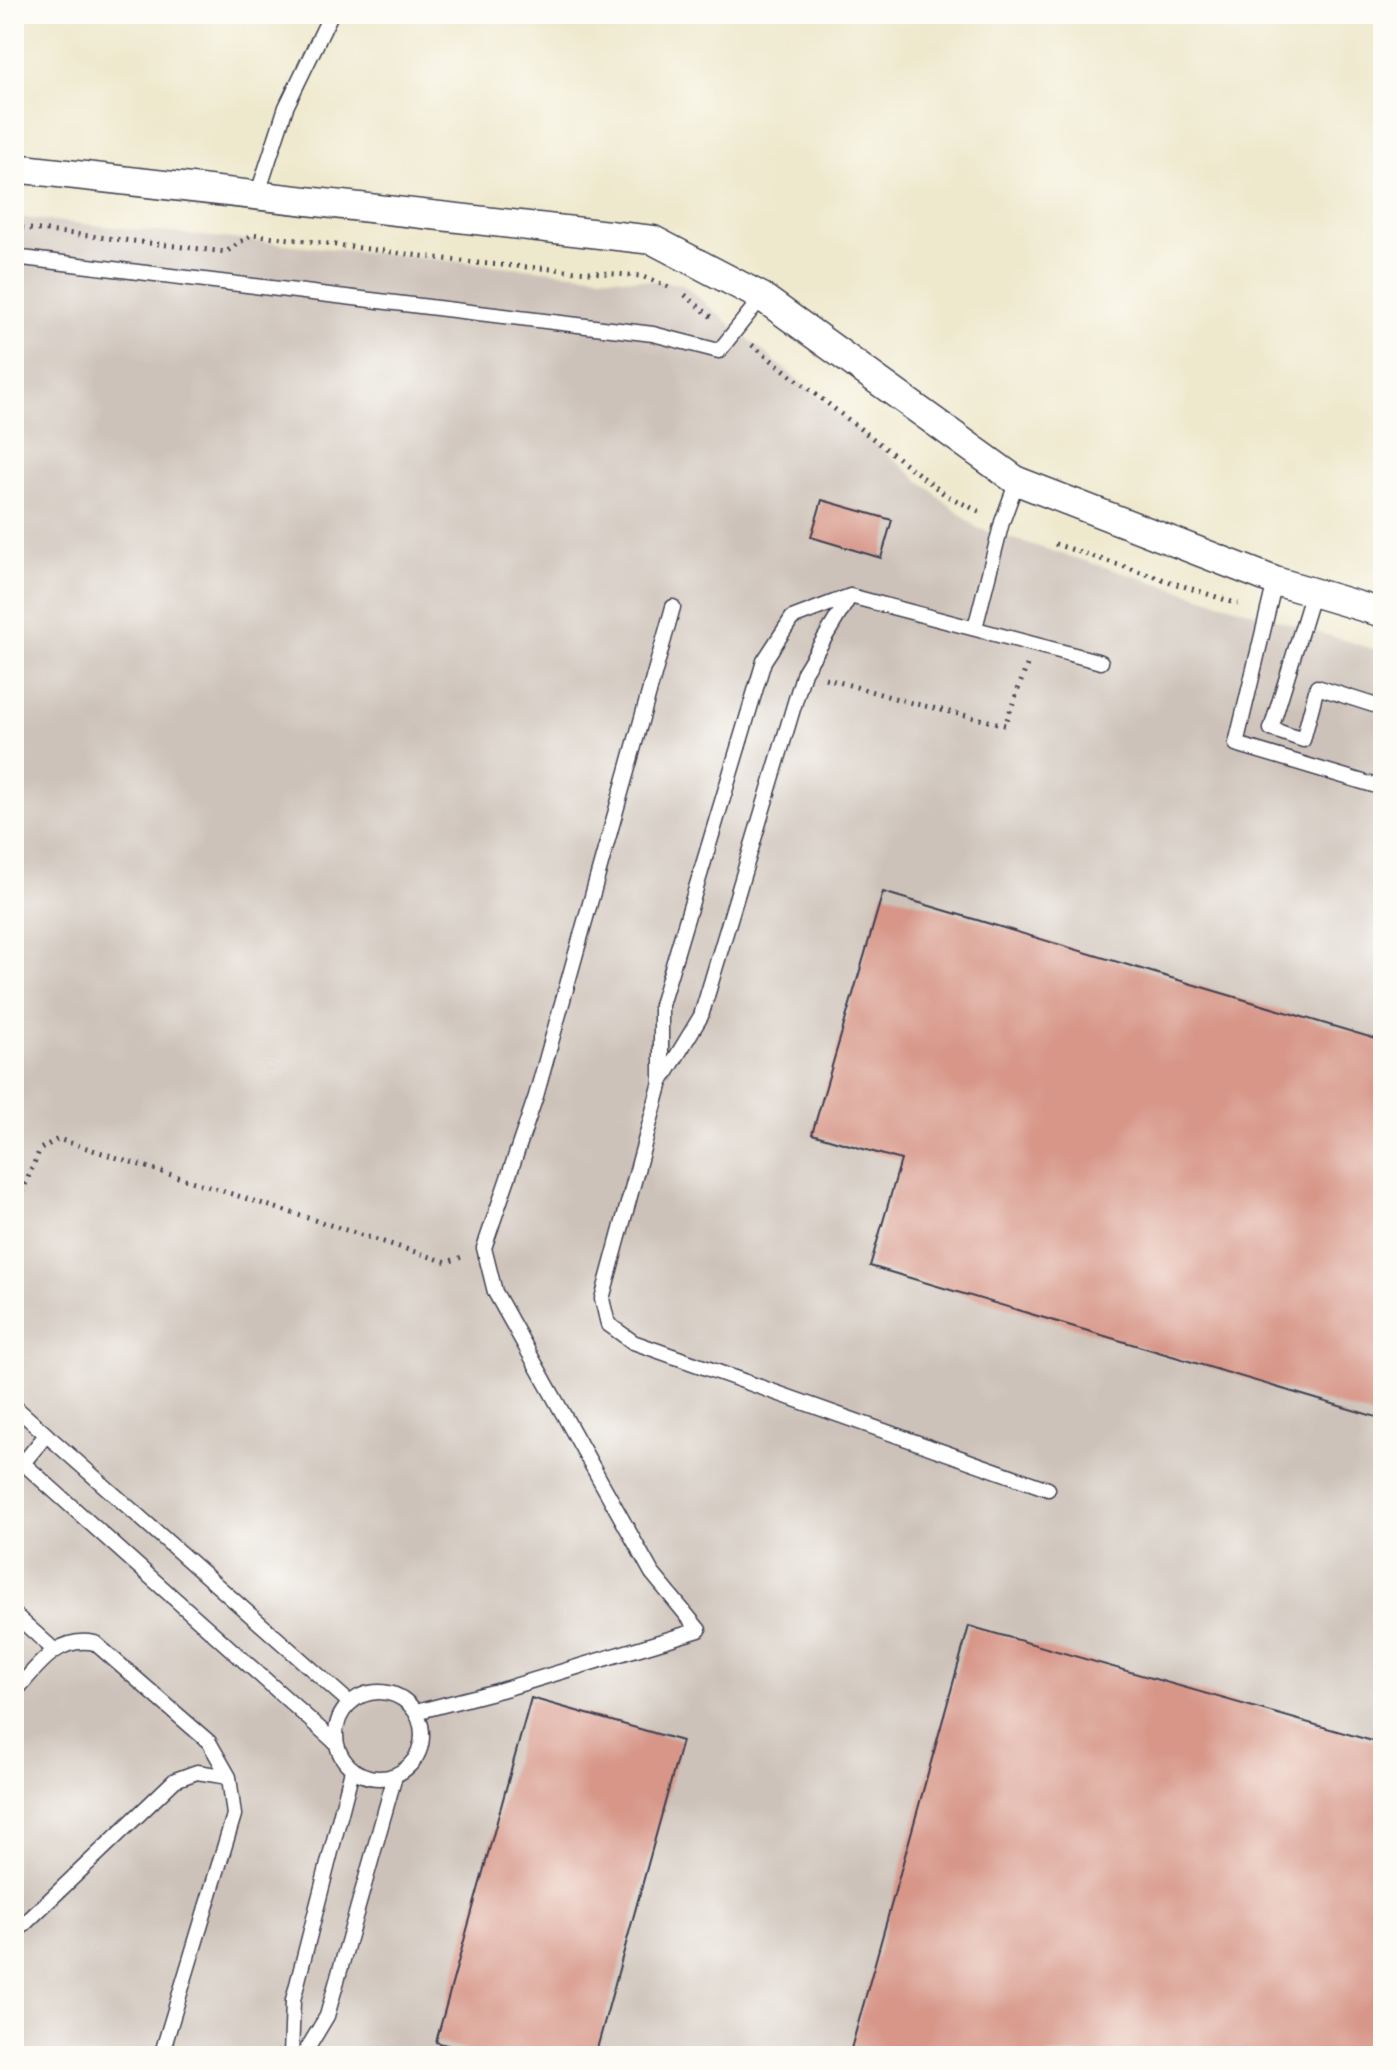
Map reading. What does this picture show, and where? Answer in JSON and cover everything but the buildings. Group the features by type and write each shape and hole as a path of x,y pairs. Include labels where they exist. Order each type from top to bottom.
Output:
{"street":[{"path":"14,168 653,240 762,297 1017,481 1275,581 1383,613"}],"lane":[{"path":"257,196 286,107 331,14"},
{"path":"14,257 653,334 719,351 762,297"},
{"path":"975,628 1002,522 1017,481"},
{"path":"1275,581 1236,744 1383,788"},
{"path":"1303,740 1271,729 1313,592"},
{"path":"661,1082 701,1016 804,672 850,596"},
{"path":"1048,1489 633,1342 608,1324 602,1299 661,1082 661,1005 764,661 792,618 850,596 1101,662"},
{"path":"416,1712 501,1690 699,1630 652,1573 495,1292 484,1248 536,1096 673,607"},
{"path":"1296,764 1317,687 1383,708"},
{"path":"14,1406 350,1703"},
{"path":"46,1435 18,1459 337,1744"},
{"path":"14,1614 53,1649"},
{"path":"14,1693 53,1649 82,1640 95,1643 209,1742 229,1777 234,1815 161,2056"},
{"path":"378,1691 393,1693 416,1712 422,1726 422,1741 418,1756 409,1768 381,1779 366,1777 352,1770 342,1759 336,1729 350,1703 378,1691"},
{"path":"291,2056 293,2000 352,1770"},
{"path":"14,1934 175,1780 197,1772 229,1777"},
{"path":"303,2056 327,2016 395,1776"}],"path":[{"path":"1055,544 1268,613"},
{"path":"804,672 908,702 1005,725 1033,645"},
{"path":"14,1203 17,1204 40,1149 58,1139 447,1262 484,1248"}],"shaded area":[{"path":"14,217 682,284 977,528 1383,652 1383,2056 14,2056"}]}
